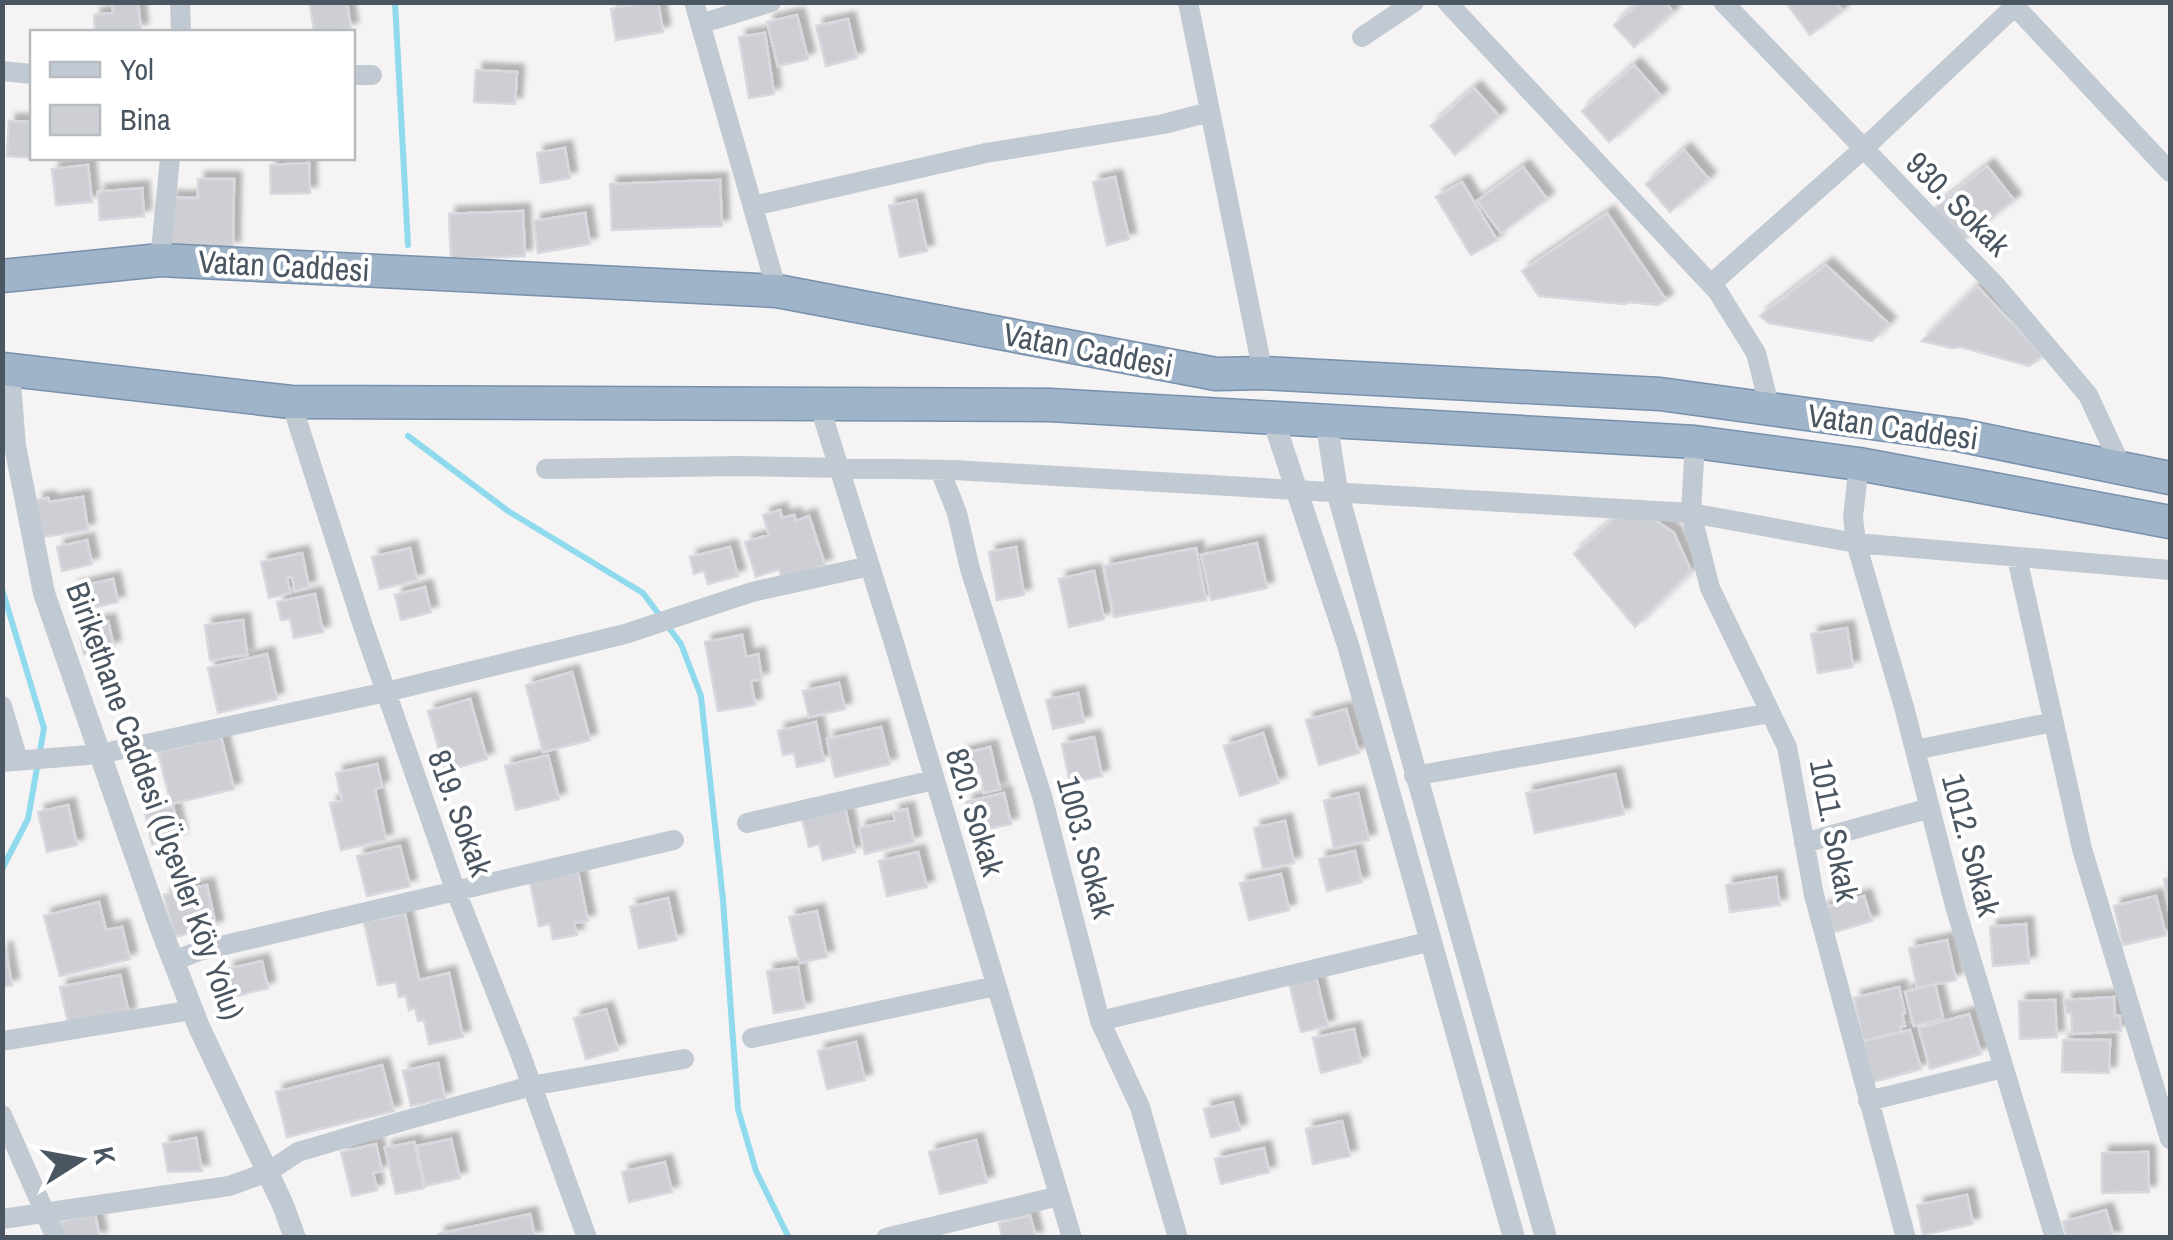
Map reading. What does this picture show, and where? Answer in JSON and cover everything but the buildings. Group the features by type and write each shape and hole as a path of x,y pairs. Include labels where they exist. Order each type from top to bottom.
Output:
{"highway":[{"name":"Vatan Caddesi","path":"2,276 160,260 777,291 1216,374 1264,373 1660,394 1958,435 2170,478"},
{"name":"Vatan Caddesi","path":"6,369 292,402 1050,405 1694,442 1859,464 2170,522"}],"street":[{"path":"180,2 181,30"},
{"path":"694,2 777,291"},
{"path":"700,24 771,2"},
{"path":"1188,2 1264,373"},
{"path":"1362,37 1414,2"},
{"path":"1447,2 1710,284 1756,354 1770,410"},
{"name":"930. Sokak","path":"1723,2 1997,287 2088,395 2122,468"},
{"path":"1710,284 1862,150 2013,4 2170,172"},
{"path":"2,71 30,74"},
{"path":"753,206 986,153 1164,124 1209,112"},
{"path":"160,260 170,160"},
{"name":"Birikethane Caddesi (Üçevler Köy Yolu)","path":"6,369 16,446 44,593 192,1010 295,1238"},
{"name":"819. Sokak","path":"292,402 455,889 586,1238"},
{"name":"820. Sokak","path":"818,404 1072,1238"},
{"path":"1273,419 1348,645 1513,1237"},
{"path":"1326,419 1336,492 1546,1238"},
{"name":"1011. Sokak","path":"1694,442 1691,512 1710,588 1787,747 1804,843 1906,1238"},
{"name":"1012. Sokak","path":"1859,464 1852,516 1856,543 2002,1068 2055,1238"},
{"path":"546,469 940,470 1691,512 1856,543 2170,570"},
{"name":"1003. Sokak","path":"940,470 957,513 970,569 1042,796 1100,1021 1140,1107 1178,1238"},
{"path":"2016,558 2082,849 2170,1140"},
{"path":"2,706 10,761 100,754 386,692 625,634 752,592 870,566"},
{"path":"1414,776 1770,712"},
{"path":"1915,750 2053,722"},
{"path":"747,822 934,780"},
{"path":"1804,843 1930,808"},
{"path":"174,961 199,951 455,889 674,840"},
{"path":"1100,1021 1432,941"},
{"path":"752,1038 996,986"},
{"path":"2,1041 192,1010"},
{"path":"2,1220 229,1186 268,1172 298,1152 532,1086 684,1059"},
{"path":"1868,1100 2002,1068"},
{"path":"2,1115 56,1238"},
{"path":"886,1238 1059,1196"}],"waterway":[{"path":"395,2 408,245"},
{"path":"408,436 508,511 643,593 681,644 701,696 723,900 738,1109 756,1171 789,1238"},
{"path":"2,589 44,728 28,819 2,869"}]}
